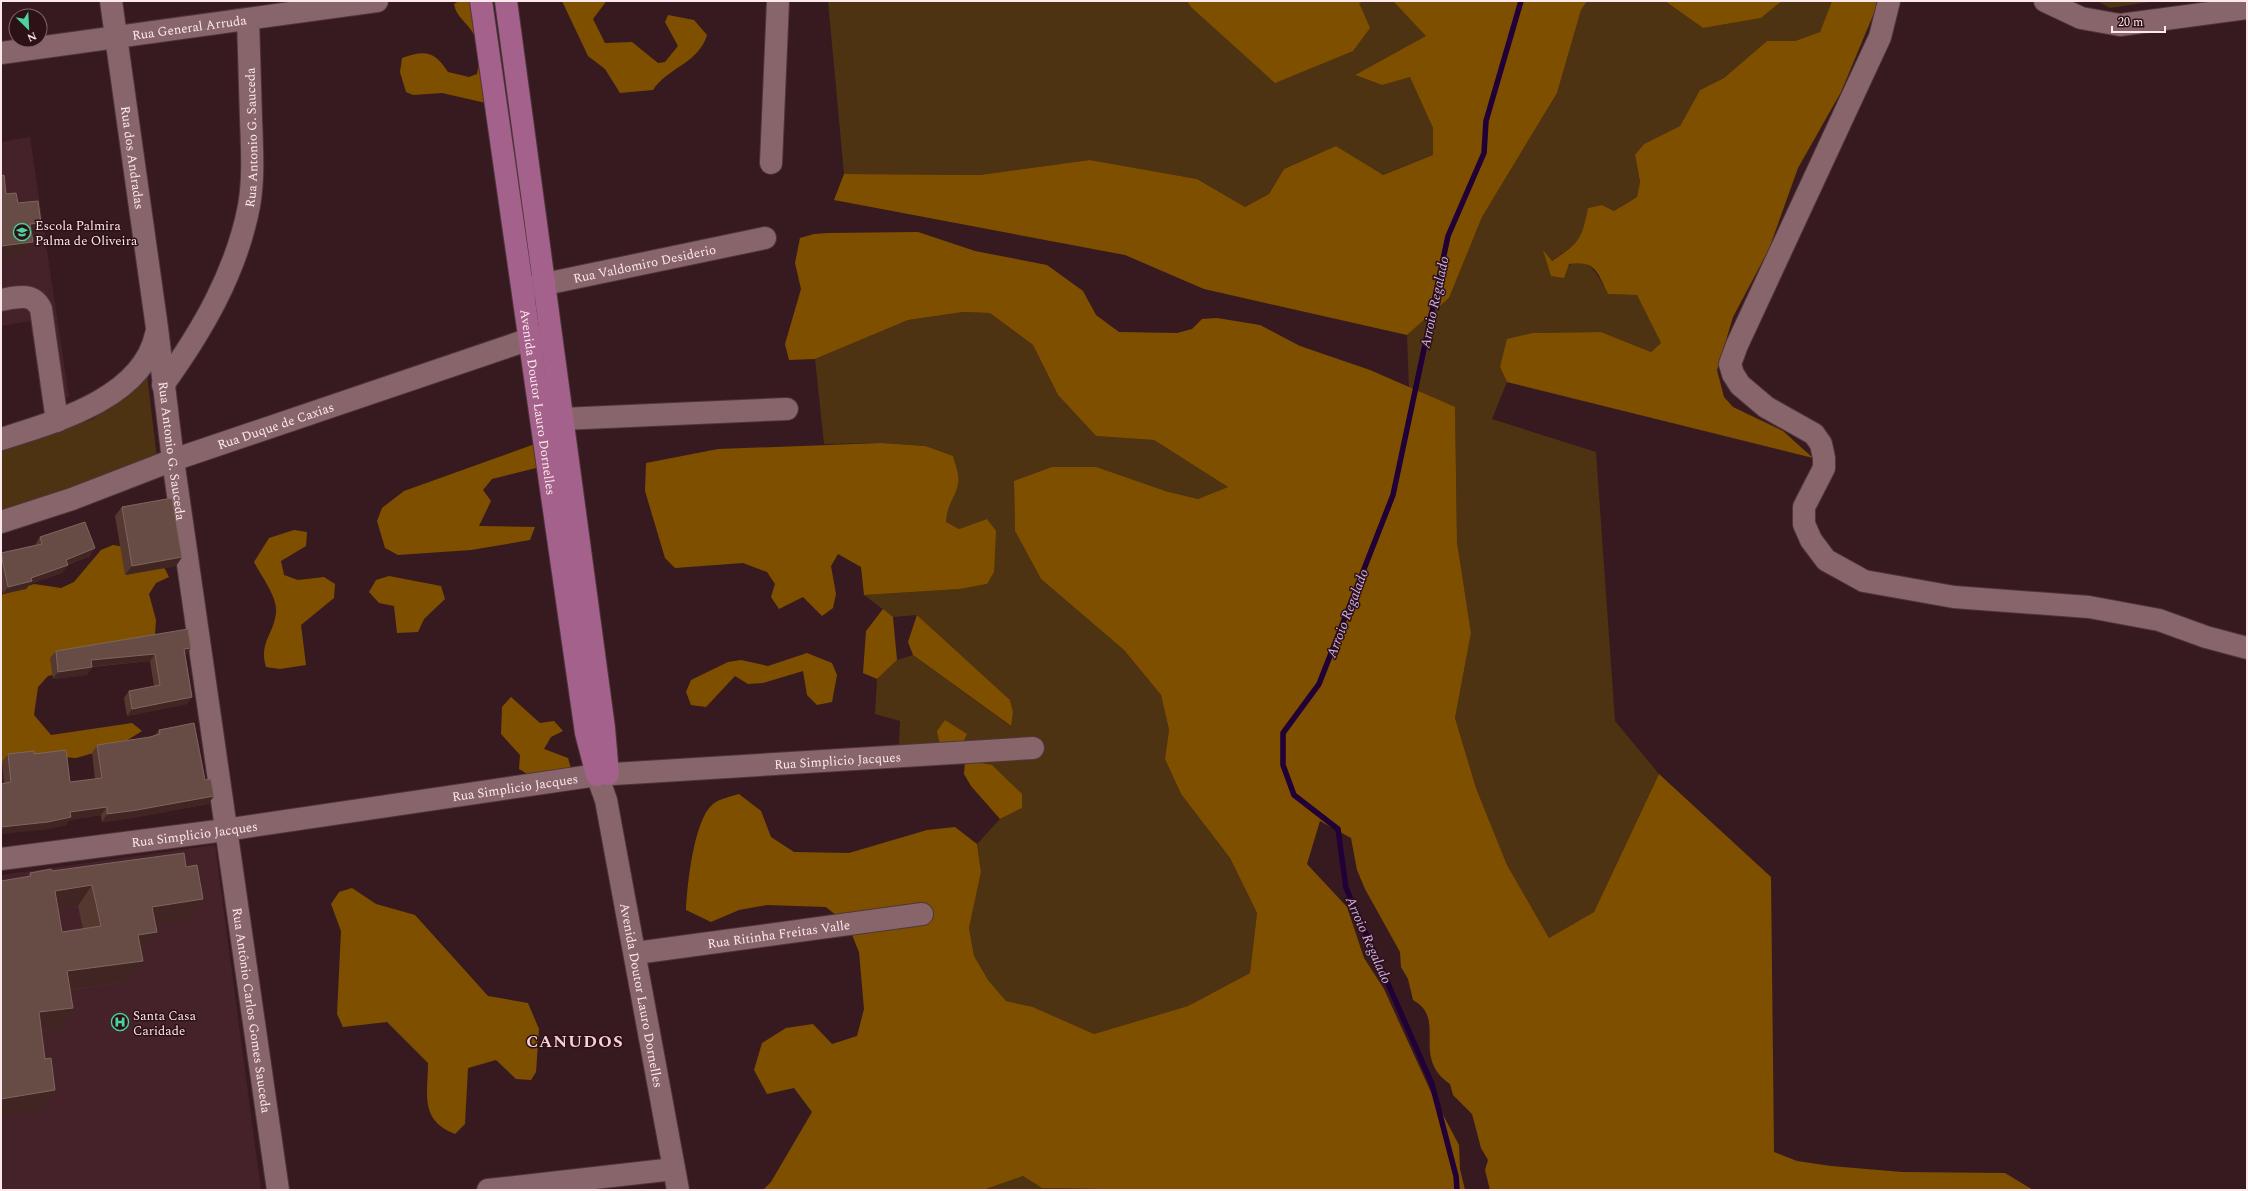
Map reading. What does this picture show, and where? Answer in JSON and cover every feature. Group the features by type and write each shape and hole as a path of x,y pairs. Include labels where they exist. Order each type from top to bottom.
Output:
{"main road":[{"name":"Avenida Doutor Lauro Dornelles","path":"481,1 533,286 552,334 562,419 604,728 603,775"},
{"name":"Avenida Doutor Lauro Dornelles","path":"506,1 533,286 530,339 586,733 603,775"}],"street":[{"name":"Rua dos Andradas","path":"111,1 157,328 163,385"},
{"name":"Rua General Arruda","path":"1,53 377,1"},
{"path":"771,163 778,1"},
{"path":"1889,1 1880,37 1740,338 1730,364 1733,374 1740,385 1766,407 1814,434 1821,444 1824,458 1824,468 1804,507 1804,524 1811,540 1826,560 1864,581 1954,597 2089,607 2159,620 2206,637 2247,648"},
{"path":"2045,1 2081,18 2120,25 2247,8"},
{"name":"Rua Antonio G. Sauceda","path":"225,830 163,385 195,340 223,288 237,249 249,206 253,161 248,19"},
{"name":"Rua Valdomiro Desiderio","path":"533,286 766,238"},
{"path":"1,300 23,296 32,298 41,309 57,421"},
{"path":"1,439 57,421 103,400 125,382 147,359 154,346 157,328"},
{"name":"Rua Duque de Caxias","path":"1,522 72,499 173,460 530,339 552,334"},
{"path":"562,419 787,409"},
{"name":"Rua Simplicio Jacques","path":"1,859 225,830 603,775 1033,748"},
{"name":"Avenida Doutor Lauro Dornelles","path":"603,775 606,800 636,953 678,1190"},
{"name":"Rua Antônio Carlos Gomes Sauceda","path":"225,830 278,1190"},
{"name":"Rua Ritinha Freitas Valle","path":"636,953 922,914"},
{"path":"488,1190 674,1168"}],"shaded area":[{"path":"459,1 477,1 486,103 442,93 413,95 406,92 400,72 402,58 423,53 433,56 448,72 469,77 477,74 479,58 477,43 471,29 459,16 455,9 454,4"},
{"path":"562,1 605,1 593,19 605,43 632,42 658,63 665,62 678,46 665,22 668,15 694,20 707,35 697,52 659,82 653,90 620,93 605,69 588,56"},
{"path":"828,1 1187,1 1191,7 1393,1 1427,36 1355,75 1382,85 1410,76 1433,128 1433,155 1382,175 1336,146 1284,169 1269,194 1245,207 1197,179 1090,160 980,175 844,174"},
{"path":"1187,1 1365,1 1359,3 1370,28 1353,51 1275,83 1191,7"},
{"path":"1393,1 1587,1 1581,10 1557,93 1482,217 1449,298 1407,335 1204,289 1125,255 834,200 844,174 980,175 1090,160 1197,179 1245,207 1269,194 1284,169 1336,146 1383,175 1433,155 1433,128 1410,77 1382,85 1355,75 1426,36"},
{"path":"1587,1 1665,1 1703,28 1761,18 1782,1 1832,1 1820,32 1795,41 1767,41 1724,78 1700,90 1680,126 1644,144 1635,155 1640,183 1637,197 1614,211 1602,205 1588,208 1581,235 1574,245 1551,261 1544,251 1551,276 1562,268 1572,264 1579,262 1586,263 1596,273 1608,294 1637,295 1661,343 1651,352 1601,332 1533,333 1500,367 1507,382 1492,419 1596,452 1615,721 1659,774 1594,912 1549,938 1507,865 1476,788 1455,718 1471,633 1457,542 1455,408 1409,388 1407,335 1449,298 1482,217 1557,93 1581,10"},
{"path":"1665,1 1782,1 1761,18 1703,28"},
{"path":"1832,1 1879,1 1841,92 1798,168 1769,249 1733,317 1717,370 1724,397 1733,407 1783,431 1813,458 1507,382 1500,367 1507,339 1533,333 1601,332 1651,352 1661,343 1637,295 1608,294 1598,274 1594,269 1585,264 1569,264 1564,278 1551,276 1543,250 1552,261 1574,245 1581,234 1588,208 1602,205 1614,211 1637,197 1640,182 1635,155 1644,144 1680,126 1700,90 1724,78 1767,41 1795,41 1820,32"},
{"path":"2097,1 2156,1 2110,8"},
{"name":"Escola Palmira Palma de Oliveira","path":"30,137 69,397 42,401 30,321 1,326 1,142"},
{"path":"918,232 975,251 1047,265 1083,291 1096,315 1119,332 1177,333 1192,329 1202,319 1217,318 1260,325 1300,346 1370,370 1455,407 1457,542 1471,633 1455,718 1476,788 1507,865 1549,938 1594,912 1659,774 1771,877 1774,1152 1797,1161 1831,1166 1902,1172 2005,1173 2033,1190 1490,1190 1485,1170 1488,1160 1481,1148 1472,1114 1453,1095 1450,1084 1438,1073 1432,1062 1428,1017 1423,1008 1413,1000 1408,979 1401,967 1400,952 1365,889 1357,870 1351,838 1320,821 1307,864 1347,907 1364,958 1384,989 1430,1090 1459,1145 1460,1169 1465,1190 1161,1190 1042,1188 1023,1176 983,1190 763,1190 771,1182 812,1112 794,1088 767,1094 754,1070 762,1043 786,1028 813,1024 832,1044 857,1036 864,1009 859,952 848,925 826,907 767,905 739,910 711,922 686,910 690,869 696,838 706,812 713,804 719,801 739,794 761,811 771,837 794,852 849,853 927,830 955,827 977,844 981,872 969,928 974,956 988,980 1006,1001 1033,1007 1094,1034 1188,1006 1250,973 1257,913 1230,858 1181,794 1165,759 1169,730 1161,695 1124,650 1041,579 1015,531 1014,481 1052,467 1096,467 1165,491 1198,499 1228,487 1154,440 1096,436 1058,395 1033,345 990,313 963,312 908,320 815,359 789,360 785,344 801,289 795,263 800,238 814,234 828,233"},
{"path":"963,312 990,313 1033,345 1058,395 1096,436 1154,440 1228,487 1198,499 1165,491 1014,481 1015,531 1041,579 1124,650 1161,695 1169,730 1165,759 1181,794 1230,858 1257,913 1250,973 1188,1006 1094,1034 1033,1007 1006,1001 988,981 974,956 969,928 981,872 977,844 1000,819 1022,808 965,760 946,720 938,731 940,745 899,748 900,721 875,714 877,679 897,660 913,655 1010,726 1013,712 1010,700 917,615 893,617 864,595 960,589 987,584 987,519 959,529 946,523 946,509 958,484 925,446 881,443 824,444 815,359 908,320"},
{"path":"147,375 157,458 1,516 1,447 31,441 93,419"},
{"path":"546,443 544,466 492,479 483,490 491,501 479,526 535,527 530,540 471,550 398,555 385,548 377,521 382,508 404,491 532,445"},
{"path":"881,443 925,446 953,456 958,474 958,481 957,489 949,506 946,522 959,529 987,519 996,531 994,572 987,584 960,589 864,595 861,567 838,554 831,566 836,594 833,608 822,616 803,597 779,609 771,597 775,584 767,572 743,563 675,568 665,558 645,491 646,463 718,449"},
{"path":"294,530 307,532 306,546 281,561 284,575 298,580 324,577 335,584 334,598 301,625 306,665 280,669 266,667 264,658 265,645 274,621 276,607 272,594 254,562 269,538"},
{"path":"113,545 139,550 153,557 165,569 169,577 156,583 149,594 156,620 155,635 120,659 48,676 38,687 34,715 51,735 132,723 142,731 118,746 76,758 47,756 19,765 1,763 1,595 34,584 61,588 74,582 101,550"},
{"path":"389,576 441,586 445,599 424,619 418,632 397,633 394,606 379,603 369,592 376,580"},
{"path":"883,609 893,617 897,660 877,679 863,673 866,631"},
{"path":"917,615 1010,700 1013,712 1011,726 913,655 908,642"},
{"path":"807,653 832,663 837,675 832,702 817,705 807,695 803,671 763,683 748,684 735,676 706,707 691,705 686,692 691,680 728,662 741,660 768,666"},
{"path":"511,697 540,723 554,721 563,731 551,737 544,749 568,758 572,772 531,776 519,769 520,755 501,734 502,707"},
{"path":"945,720 967,734 959,751 940,745 937,731"},
{"path":"965,760 992,765 1022,794 1022,808 1000,819 971,786 964,774"},
{"name":"Santa Casa Caridade","path":"215,845 261,1190 1,1190 1,875"},
{"path":"352,888 376,904 415,915 488,996 528,1003 539,1029 536,1072 531,1080 516,1079 496,1060 468,1068 465,1124 455,1134 444,1128 431,1114 427,1095 428,1063 387,1022 343,1027 337,1014 341,931 331,904 339,892"},
{"path":"1023,1176 1042,1188 1161,1190 983,1190"}],"building":[{"path":"4,175 6,194 16,193 18,203 38,201 41,223 30,224 33,242 1,246 1,176"},
{"path":"172,498 182,557 132,566 122,507"},
{"path":"85,522 95,548 66,560 68,565 31,578 32,581 8,587 1,553 42,544 40,537"},
{"path":"188,629 191,648 184,649 192,697 132,709 129,691 160,685 155,654 91,660 92,667 58,672 56,651"},
{"path":"194,723 205,780 211,779 214,796 107,814 107,807 70,812 71,817 48,822 1,827 1,784 11,782 8,754 34,751 34,754 66,750 70,782 102,778 97,745 150,737 160,734 159,730"},
{"path":"184,853 186,867 197,865 203,899 152,907 157,932 138,935 143,961 67,971 73,1008 39,1012 45,1059 51,1058 55,1090 1,1099 1,881 31,876 30,873 51,869 52,871","holes":["92,885 101,926 62,932 55,891"]}],"waterway":[{"name":"Arroio Regalado","path":"1457,1190 1456,1176 1432,1084 1346,888 1338,829 1294,795 1283,765 1283,733 1319,684 1393,495 1448,236 1484,153 1486,121 1521,1"}],"place":[{"name":"Escola Palmira Palma de Oliveira","path":"22,232"},
{"name":"Santa Casa Caridade","path":"120,1022"}],"district":[{"name":"CANUDOS","path":"575,1041"}]}
